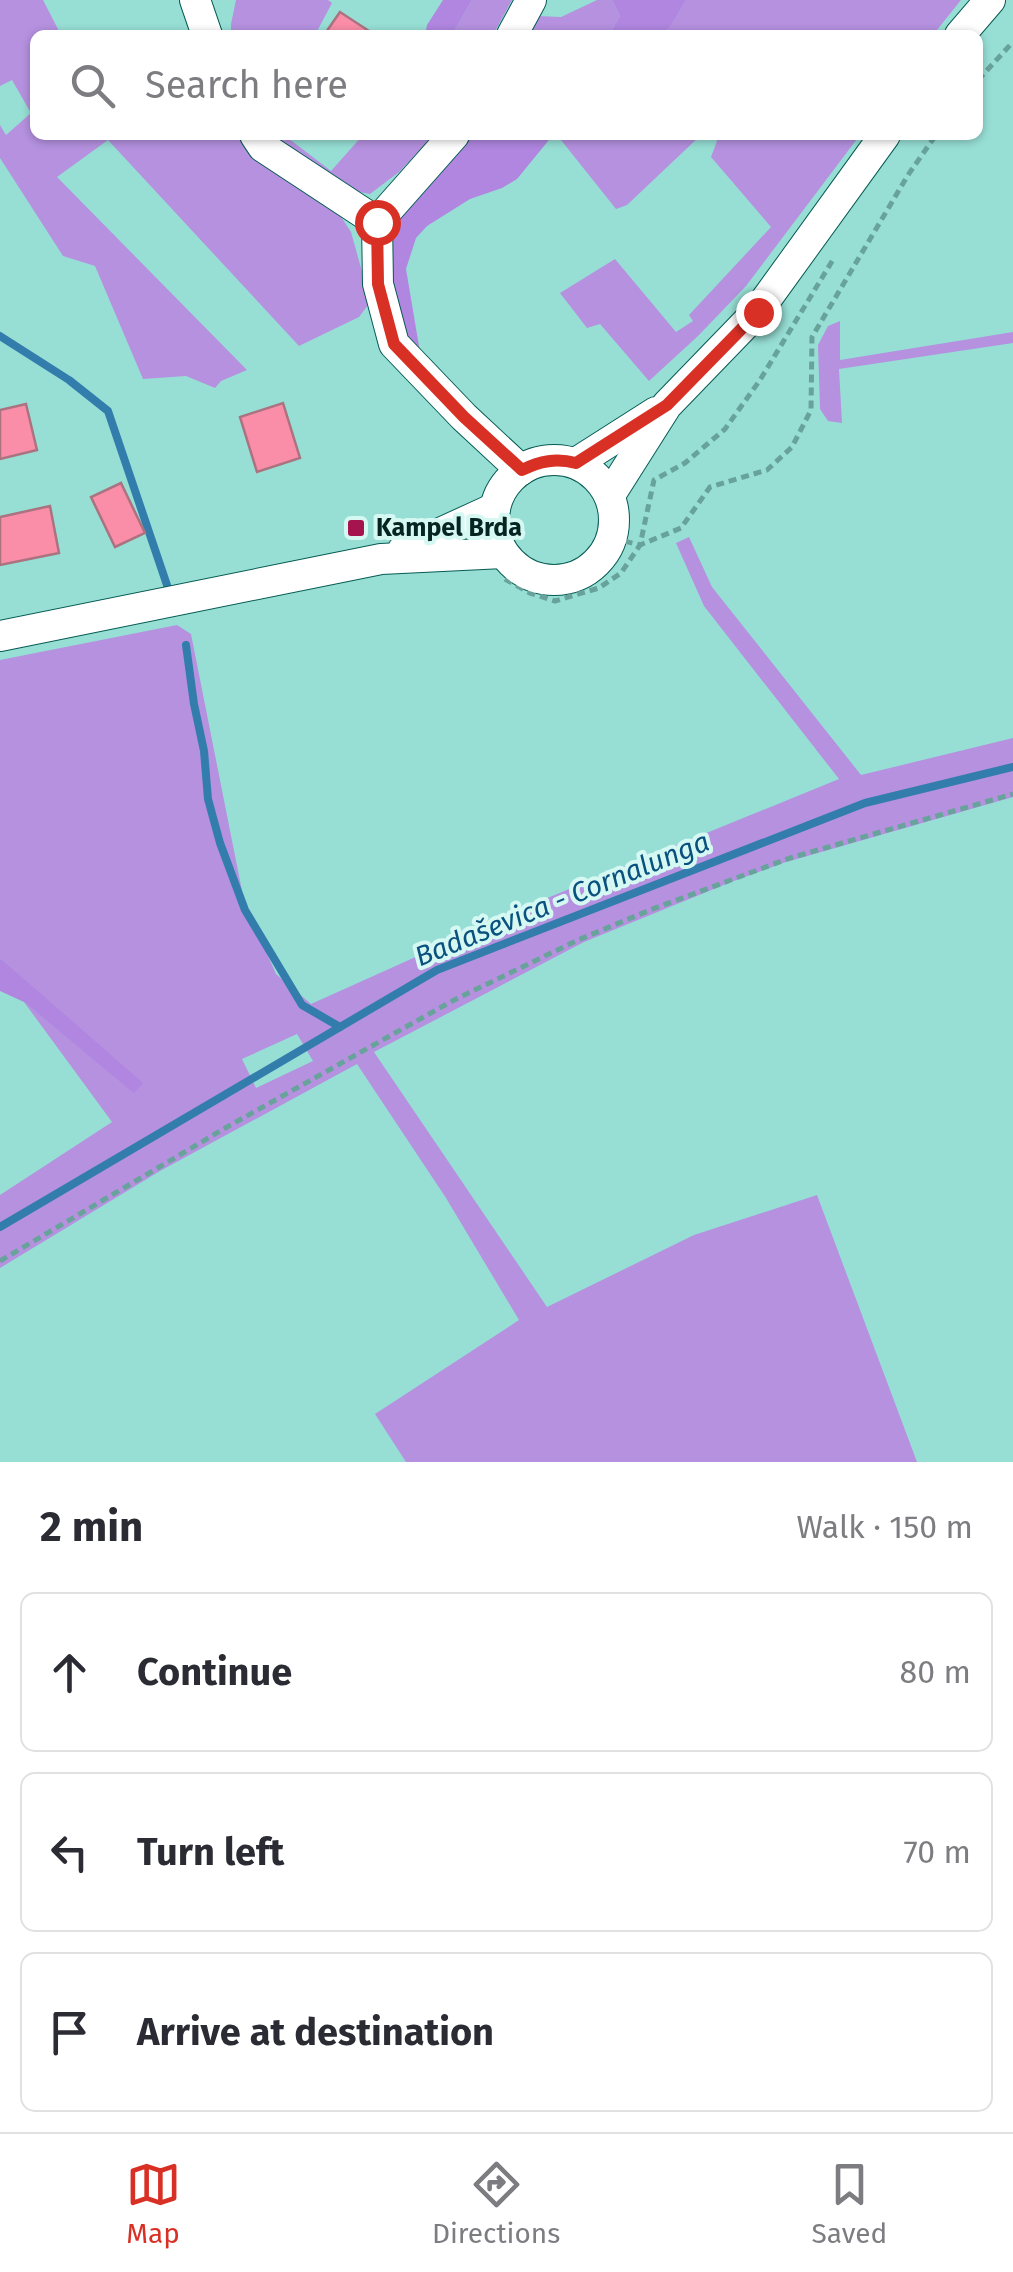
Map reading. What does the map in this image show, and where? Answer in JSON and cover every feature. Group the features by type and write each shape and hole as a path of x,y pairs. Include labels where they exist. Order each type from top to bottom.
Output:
{"street":[{"path":"195,0 204,30"},
{"path":"515,30 531,0"},
{"path":"964,30 990,0"},
{"path":"258,140 262,147 377,222"},
{"path":"450,140 377,222 378,284 394,344 522,470"},
{"path":"610,495 667,405 758,312 881,140"},
{"path":"576,463 667,405"},
{"path":"537,462 576,463 602,482 610,495 614,511 612,538 598,562 582,573 564,579 544,578 526,572 503,553 494,524 495,508 506,484 522,470 537,462"},
{"path":"381,559 495,508"},
{"path":"0,636 381,559 503,553"}],"path":[{"path":"983,75 1013,42"},
{"path":"612,538 640,545 681,528 710,487 767,470 792,447 811,410 812,337 908,174 932,140"},
{"path":"0,1261 438,1009 578,940 790,858 1013,794"}],"shaded area":[{"path":"0,0 43,0 58,30 30,30 30,111 12,80 0,86"},
{"path":"236,0 332,3 318,30 231,30"},
{"path":"443,0 472,0 455,30 426,30"},
{"path":"472,0 512,0 496,30 455,30"},
{"path":"597,0 612,0 620,16 612,30 529,30 537,16 561,17"},
{"path":"612,0 686,0 665,30 612,30 620,16"},
{"path":"686,0 961,0 937,30 663,30"},
{"path":"30,114 30,140 108,140 57,177 247,370 221,381 215,388 186,376 143,379 95,266 63,256 0,158 0,125 6,135"},
{"path":"108,140 247,140 336,209 351,232 368,305 359,317 299,346"},
{"path":"274,140 291,140 331,171 359,140 429,140 399,172 370,194 349,190"},
{"path":"468,140 549,140 517,179 470,199 427,226 416,238 406,269 420,352 410,344 396,319 387,230"},
{"path":"561,140 696,140 627,205 616,209"},
{"path":"856,140 746,286 649,381 600,324 587,328 560,293 615,259 676,332 693,321 689,315 771,227 711,157 717,141"},
{"path":"840,321 840,360 1013,332 1013,343 839,369 842,423 828,421 820,409 818,345 828,326"},
{"path":"689,537 712,587 861,775 1013,738 1013,797 783,863 731,882 584,942 374,1052 547,1307 694,1235 817,1195 917,1462 406,1462 375,1414 519,1320 446,1198 357,1064 160,1171 0,1268 0,1195 112,1122 24,1002 134,1092 51,1004 0,958 0,660 177,625 191,634 244,901 276,974 311,1004 540,901 839,779 704,606 676,543","holes":["297,1034 313,1061 256,1088 242,1059"]},
{"path":"0,958 143,1083 134,1093 24,1002 0,991"}],"building":[{"path":"340,12 367,30 327,30"},
{"path":"283,403 300,458 257,472 240,417"},
{"path":"26,404 37,450 0,459 0,410"},
{"path":"121,483 145,533 115,547 91,497"},
{"path":"50,506 59,553 0,565 0,517"}],"waterway":[{"path":"0,336 69,380 108,411 169,591"},
{"path":"186,645 208,799 245,910 302,1005 340,1027"},
{"name":"Badaševica - Cornalunga","path":"0,1227 437,970 865,803 1013,767"}],"place":[{"name":"Kampel Brda","path":"356,528"}],"route":[{"path":"377,222 378,284 394,344 522,470 537,462 576,463 667,405 758,312"}]}
